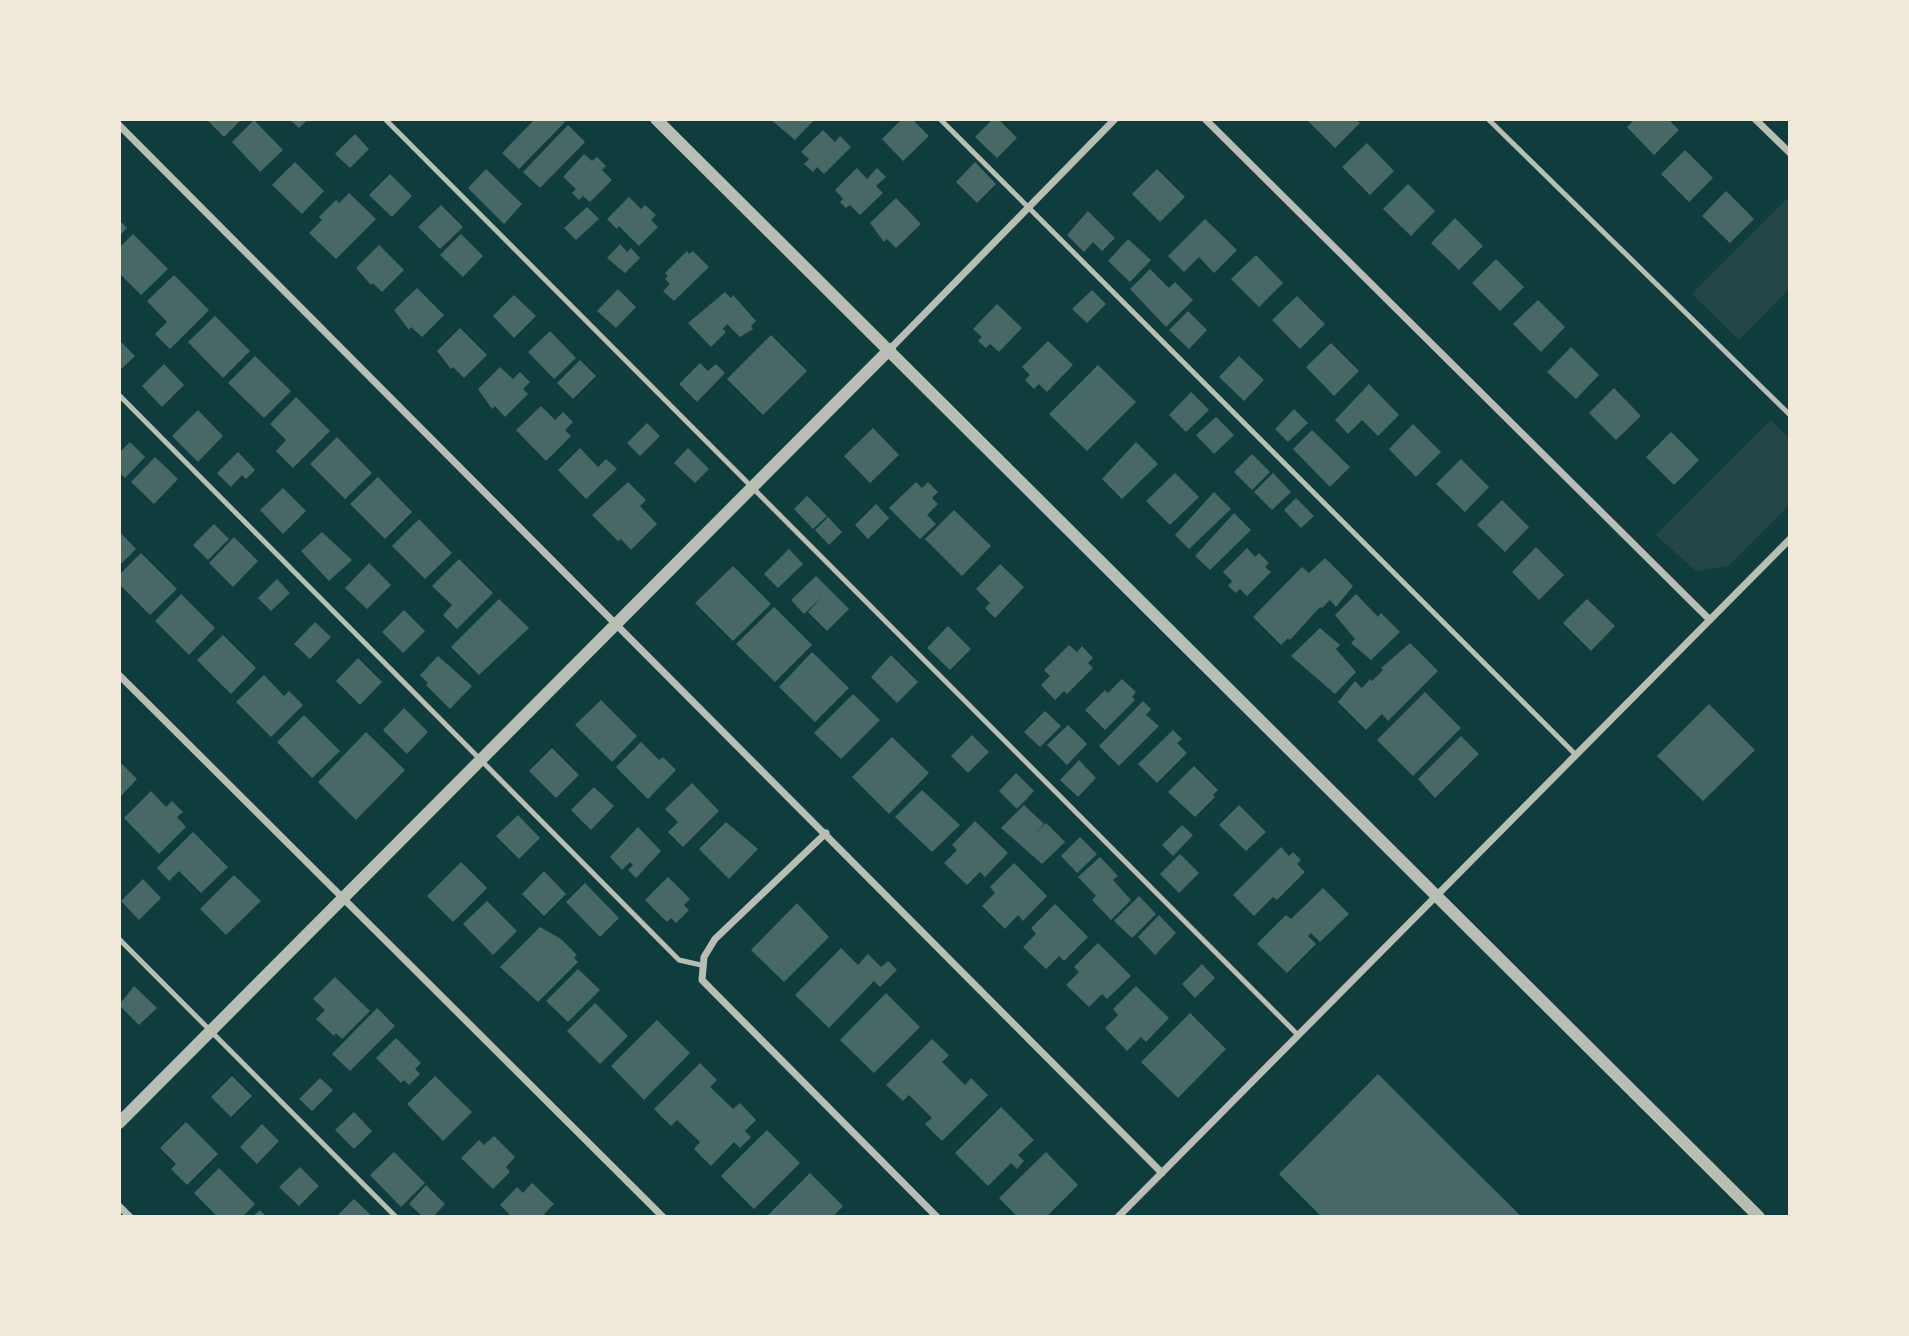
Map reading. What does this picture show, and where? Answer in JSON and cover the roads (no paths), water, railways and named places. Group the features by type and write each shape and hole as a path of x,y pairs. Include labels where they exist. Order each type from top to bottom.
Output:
{"street":[{"path":"656,119 1759,1217"},
{"path":"119,1123 482,761 1115,119"},
{"path":"1205,119 1710,620"},
{"path":"1755,119 1790,153"},
{"path":"119,125 1162,1173"},
{"path":"1118,1217 1790,539"},
{"path":"119,675 663,1217"},
{"path":"826,833 715,939 701,965 702,980 937,1217"},
{"path":"119,1206 130,1217"}],"lane":[{"path":"385,119 1298,1035"},
{"path":"940,119 1575,754"},
{"path":"1488,119 1790,415"},
{"path":"119,395 679,960 701,965"},
{"path":"119,939 396,1217"}]}
